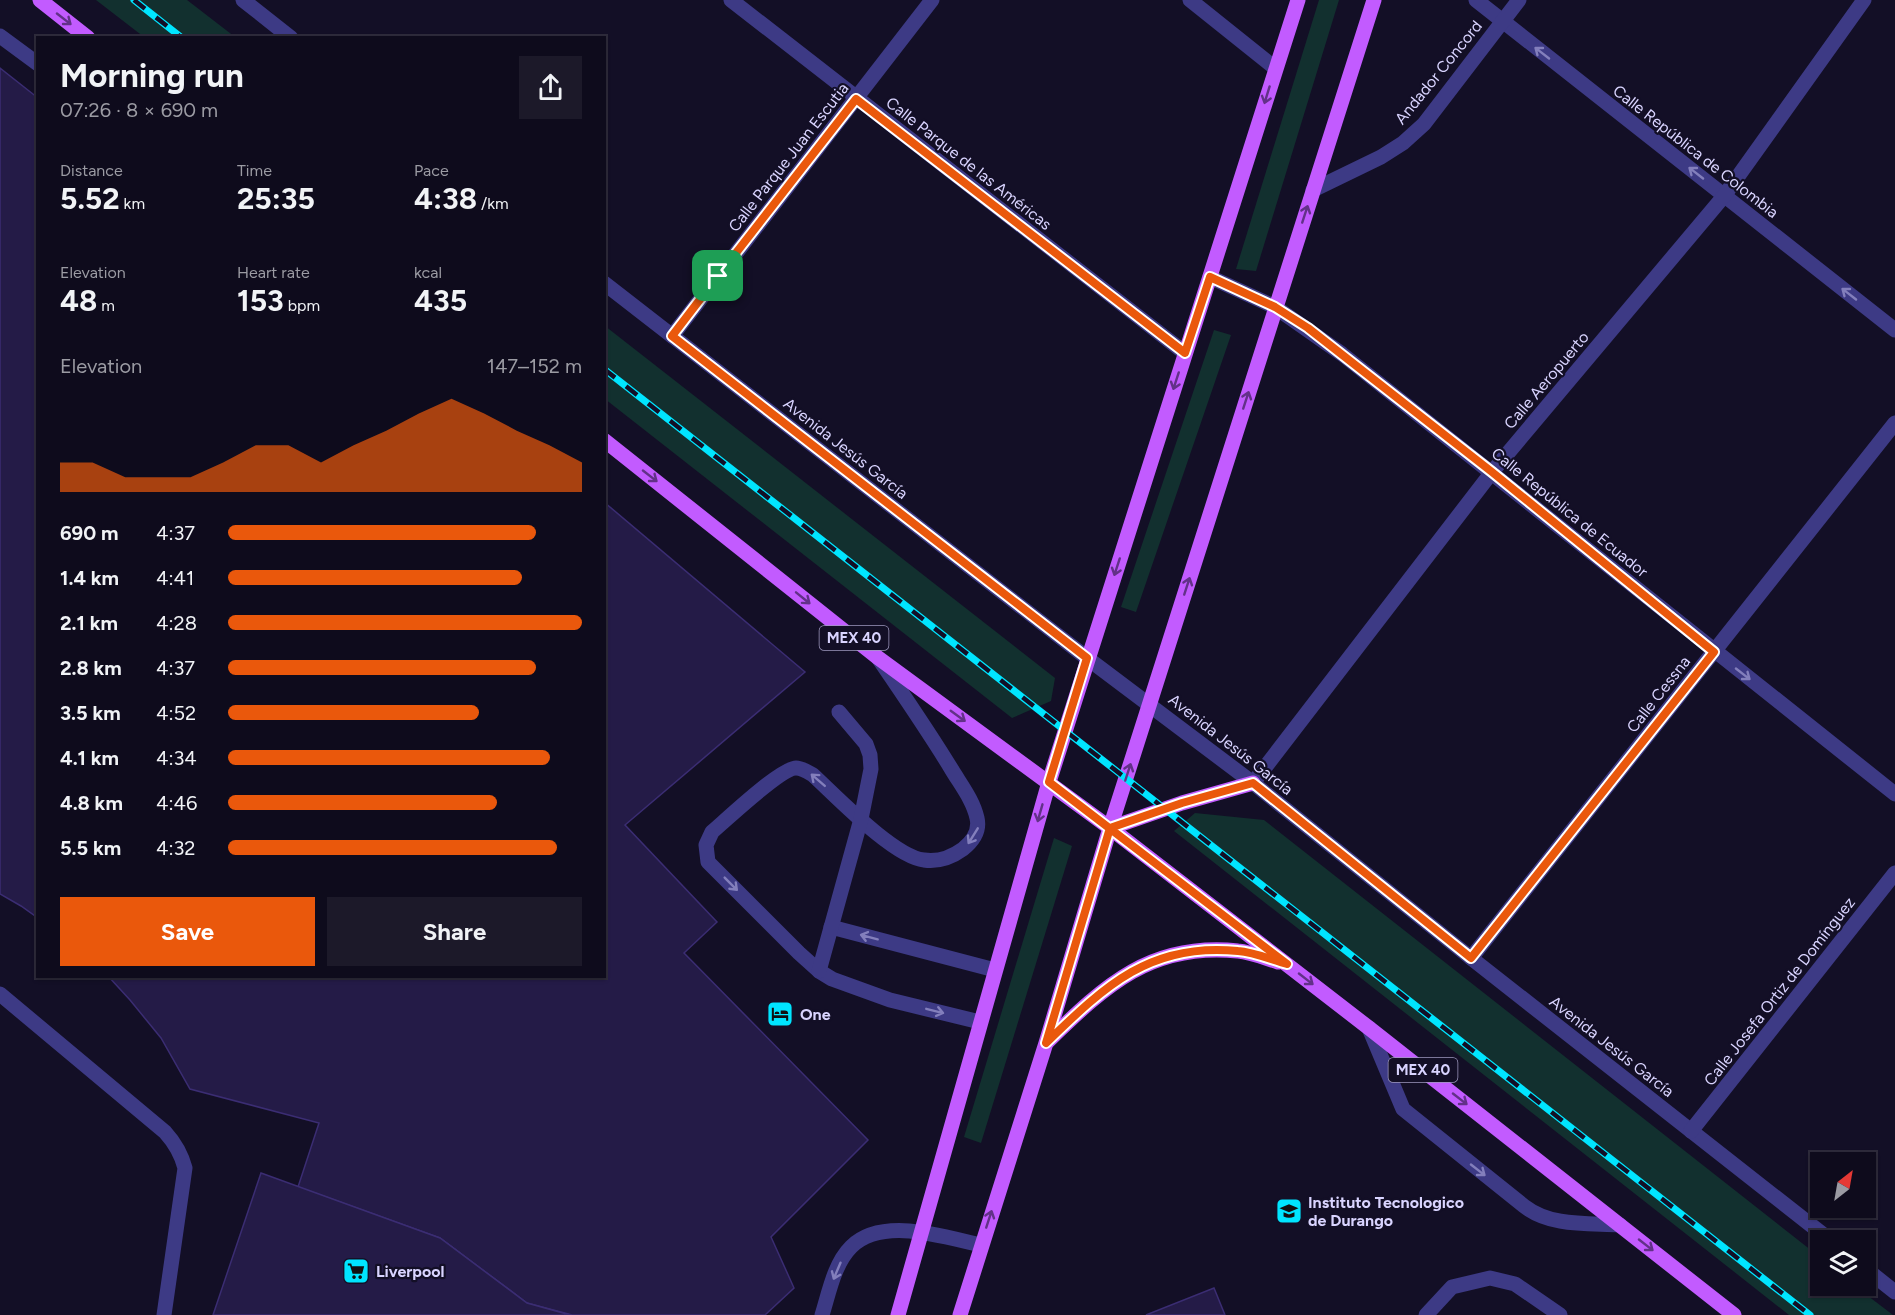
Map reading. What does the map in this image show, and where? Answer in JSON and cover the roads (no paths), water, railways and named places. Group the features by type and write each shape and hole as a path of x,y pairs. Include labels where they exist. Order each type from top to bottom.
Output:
{"main road":[{"path":"40,0 85,36"},
{"path":"898,1315 1049,782 1298,0"},
{"path":"960,1315 1046,1043 1110,828 1374,0"},
{"name":"MEX 40","path":"606,442 878,657 1049,782 1287,964 1734,1315"},
{"path":"1110,828 1182,803 1253,783"},
{"path":"1046,1043 1092,998 1126,974 1161,958 1198,950 1240,951 1287,964"}],"street":[{"path":"243,0 288,36"},
{"name":"Calle Parque de las Américas","path":"731,0 1185,353"},
{"name":"Calle Parque Juan Escutia","path":"672,336 932,0"},
{"path":"1190,0 1275,68"},
{"name":"Calle República de Colombia","path":"1476,0 1895,330"},
{"name":"Andador Concord","path":"1313,190 1381,157 1403,143 1424,124 1519,0"},
{"name":"Calle Aeropuerto","path":"1253,783 1492,472 1724,196 1864,0"},
{"path":"0,36 36,63"},
{"name":"Calle República de Ecuador","path":"1210,277 1275,307 1342,354 1895,794"},
{"name":"Avenida Jesús García","path":"606,285 1087,658 1253,783 1471,958 1817,1230"},
{"name":"Calle Cessna","path":"1471,958 1895,423"},
{"path":"878,657 972,801 978,828 975,838 956,854 940,860 923,860 906,855 861,819 813,775 796,768 780,775 712,832 706,845 708,862 819,971 852,987 890,1000 980,1022"},
{"path":"819,971 861,819 871,769 866,744 839,712"},
{"name":"Calle Josefa Ortiz de Domínguez","path":"1691,1131 1895,873"},
{"path":"831,927 995,970"},
{"path":"0,994 165,1132 182,1155 185,1168 164,1315"},
{"path":"1369,1028 1403,1109 1524,1206 1540,1217 1550,1220 1620,1225"},
{"path":"822,1315 838,1265 852,1246 878,1233 892,1230 922,1233 981,1245"},
{"path":"1876,1277 1895,1292"},
{"path":"1426,1315 1452,1287 1490,1278 1515,1284 1560,1315"}],"railway":[{"path":"134,0 179,36"},
{"path":"606,371 1810,1315"}],"place":[{"name":"One","path":"780,1014"},
{"name":"Instituto Tecnologico de Durango","path":"1289,1211"},
{"name":"Liverpool","path":"356,1271"}]}
